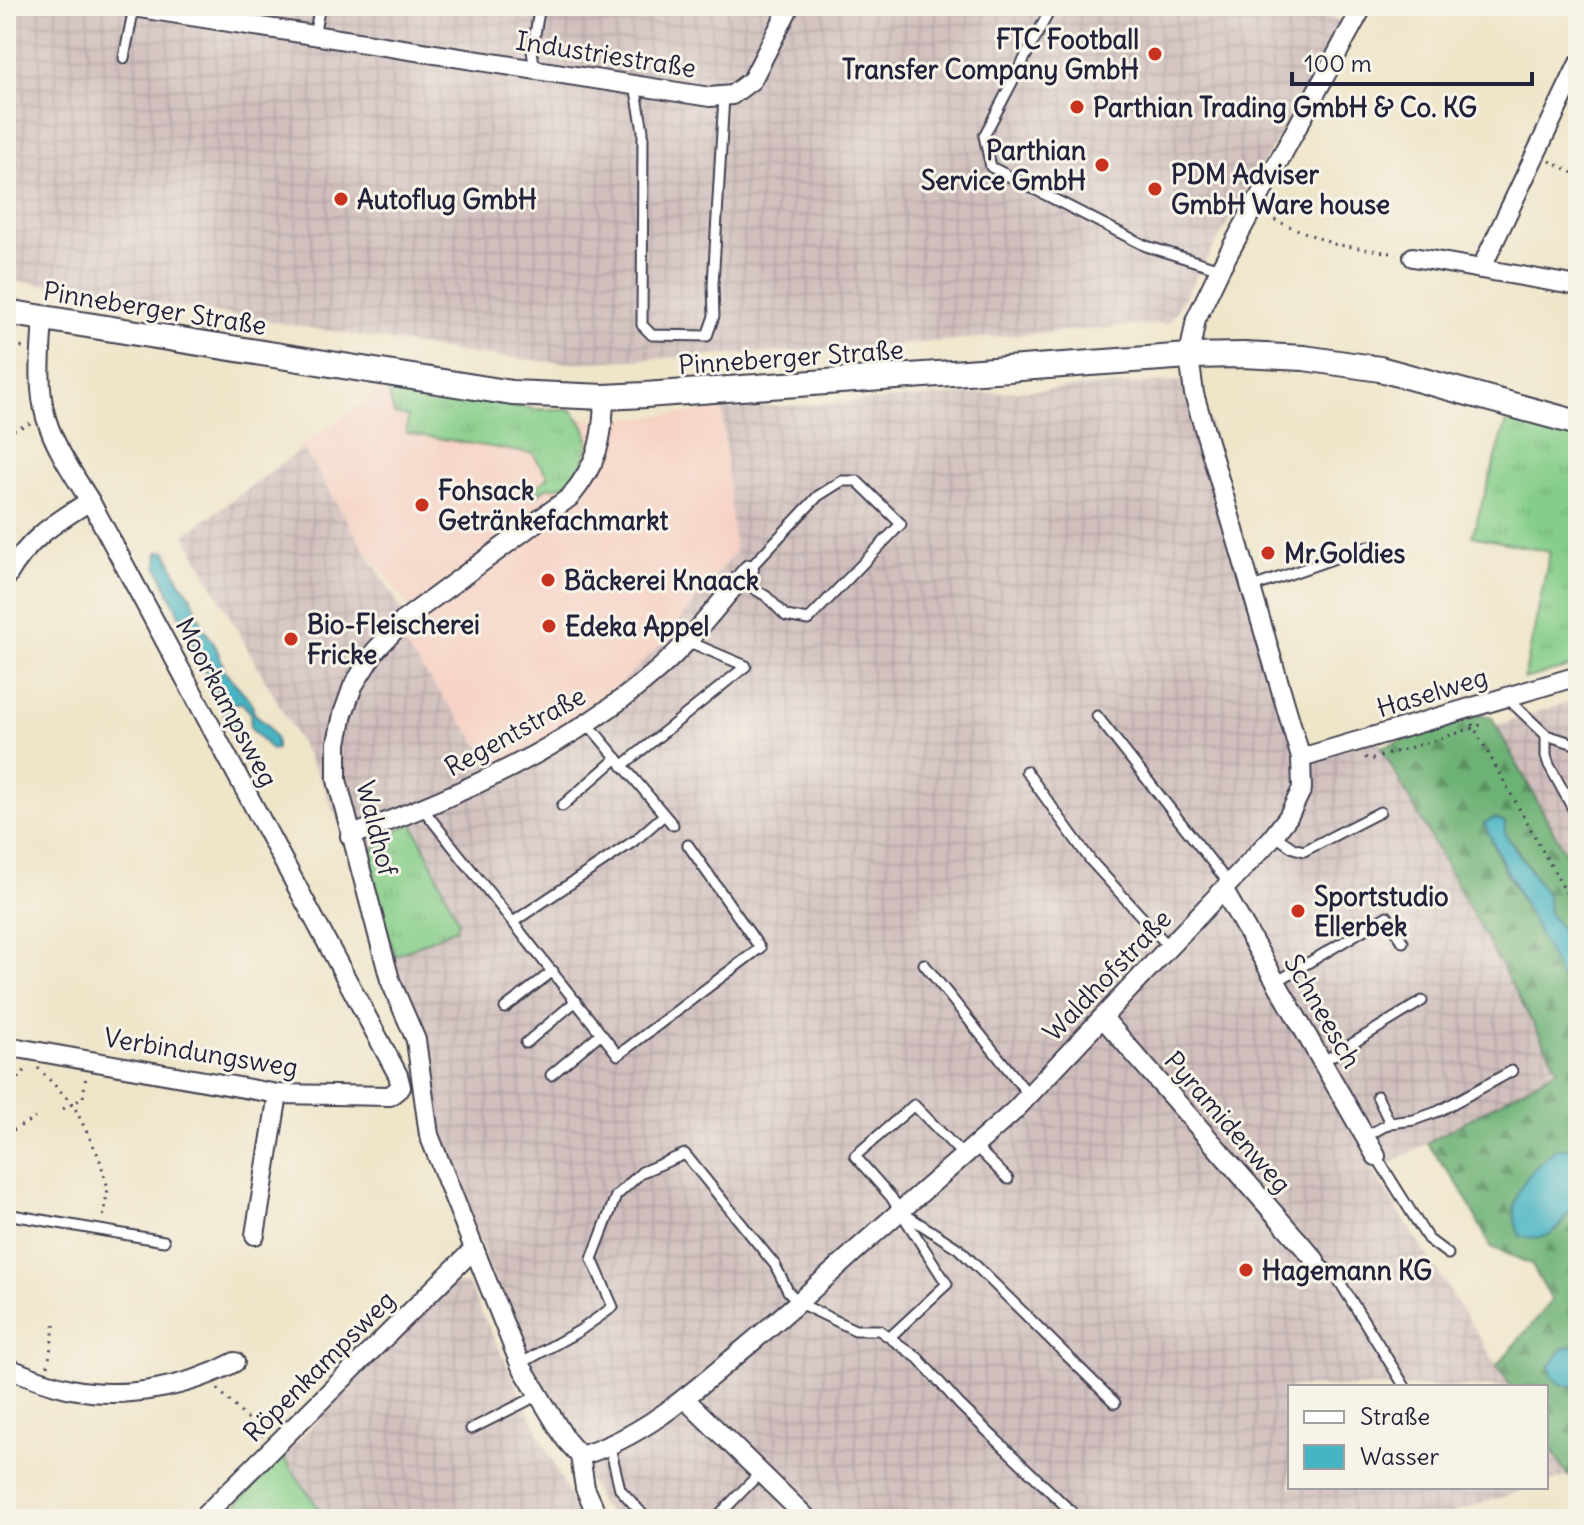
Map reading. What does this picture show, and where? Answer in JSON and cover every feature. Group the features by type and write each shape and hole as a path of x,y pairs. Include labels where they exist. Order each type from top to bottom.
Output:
{"main road":[{"name":"Pinneberger Straße","path":"6,312 512,393 604,397 1189,356 1304,358 1380,369 1578,423"}],"street":[{"name":"Industriestraße","path":"127,6 710,97 732,95 752,80 790,6"},
{"name":"Waldhofstraße","path":"580,1456 610,1447 685,1399 799,1303 970,1151 1227,888 1288,817 1302,789 1301,758 1191,385 1189,356 1196,319 1220,269 1357,8"},
{"path":"1481,269 1578,65"},
{"path":"1413,257 1578,286"},
{"name":"Moorkampsweg","path":"43,319 40,364 45,417 64,460 90,501 398,1075 401,1087 390,1096"},
{"name":"Waldhof","path":"473,1250 429,1135 416,1040 390,980 350,836 337,780 337,743 353,686 375,651 405,619 570,497 587,477 603,430 604,397"},
{"path":"6,578 20,553 60,520 90,501"},
{"name":"Regentstraße","path":"350,836 423,809 505,770 588,724 661,667 744,574"},
{"name":"Haselweg","path":"1301,758 1578,676"},
{"name":"Schneesch","path":"1227,888 1276,982 1376,1156"},
{"name":"Pyramidenweg","path":"1103,1018 1315,1260"},
{"name":"Verbindungsweg","path":"6,1046 278,1094 390,1096"},
{"path":"255,1235 278,1094"},
{"path":"473,1250 520,1364 566,1440 580,1456 585,1488 599,1519"},
{"name":"Röpenkampsweg","path":"201,1519 473,1250"},
{"path":"6,1367 73,1389 113,1392 160,1387 205,1376 235,1362"},
{"path":"685,1399 808,1519"}],"lane":[{"path":"314,35 320,6"},
{"path":"535,70 532,51 540,6"},
{"path":"1052,6 984,136 991,167 1146,246 1220,269"},
{"path":"124,58 134,7"},
{"path":"635,85 643,131 642,325 652,335 707,336 714,316 713,285 724,96"},
{"path":"842,481 857,481 901,524 808,620 786,616 744,574 818,496 842,481"},
{"path":"1250,588 1369,546"},
{"path":"562,806 746,666 687,641"},
{"path":"1506,697 1546,735 1578,745"},
{"path":"1097,716 1227,888"},
{"path":"588,724 673,825"},
{"path":"1546,735 1549,765 1578,818"},
{"path":"1026,771 1091,861 1169,947"},
{"path":"423,809 618,1055 760,948 688,845"},
{"path":"1274,835 1293,848 1304,851 1380,812"},
{"path":"513,922 636,839 664,815"},
{"path":"1276,982 1387,916 1403,942"},
{"path":"924,964 1028,1094"},
{"path":"505,1008 553,971"},
{"path":"526,1043 576,1001"},
{"path":"1322,1062 1422,1001"},
{"path":"551,1075 600,1034"},
{"path":"1365,1137 1390,1123 1439,1111 1512,1071"},
{"path":"1377,1096 1390,1123"},
{"path":"890,1337 947,1284 900,1211 855,1156 914,1105 1008,1179"},
{"path":"520,1364 579,1331 613,1307 592,1259 616,1196 642,1172 685,1154 775,1265 788,1291 799,1303 855,1330 879,1330 918,1358 960,1405 1079,1519"},
{"path":"1376,1156 1428,1239 1448,1254"},
{"path":"900,1211 959,1249 1115,1403"},
{"path":"6,1214 164,1241"},
{"path":"1315,1260 1336,1276 1401,1385"},
{"path":"471,1429 539,1395"},
{"path":"610,1447 620,1489 647,1519"},
{"path":"715,1519 760,1473"}],"path":[{"path":"1536,154 1578,175"},
{"path":"1252,212 1333,244 1413,257"},
{"path":"6,433 45,417"},
{"path":"1466,710 1578,914"},
{"path":"63,1109 83,1098 88,1061"},
{"path":"6,1088 15,1083 32,1062 73,1104 99,1157 108,1188 101,1230"},
{"path":"6,1134 35,1118"},
{"path":"46,1382 55,1321"},
{"path":"205,1376 274,1447"},
{"path":"292,1519 300,1511"}],"shaded area":[{"path":"6,6 1308,6 1345,24 1169,323 838,349 567,363 473,354 6,279"},
{"path":"1198,380 1301,750 1372,729 1558,1069 1374,1173 1510,1385 1288,1385 1288,1489 1527,1489 1434,1519 615,1519 601,1505 519,1344 435,1127 385,937 324,786 185,535 303,448 414,630 402,643 493,763 503,762 557,733 623,681 661,644 735,552 722,410"},
{"path":"387,386 603,421 722,410 735,552 661,644 623,681 557,733 503,762 494,763 401,643 422,626 294,451"},
{"path":"1578,699 1578,876 1494,726"},
{"path":"468,1284 580,1519 326,1519 283,1457 447,1285"},
{"path":"1548,1444 1568,1476 1548,1482"}],"green space":[{"path":"387,386 536,409 570,409 585,429 588,448 585,457 566,486 546,488 533,498 529,491 549,477 533,454 406,433 408,417 394,414"},
{"path":"1507,421 1578,438 1578,665 1524,679 1550,552 1472,536"},
{"path":"1480,715 1492,718 1578,876 1578,952 1549,913 1547,895 1517,849 1505,834 1484,823 1507,875 1543,938 1578,1016 1578,1151 1576,1148 1557,1231 1570,1210 1578,1208 1578,1344 1563,1348 1573,1386 1578,1380 1578,1476 1568,1476 1548,1444 1548,1385 1510,1385 1497,1365 1552,1301 1531,1264 1491,1247 1461,1189 1427,1143 1558,1069 1381,747"},
{"path":"413,823 458,920 456,928 395,956 382,915 370,854 389,835"},
{"path":"283,1457 326,1519 222,1519"}],"water":[{"path":"166,551 216,647 225,672 251,701 254,713 267,725 276,739 276,749 271,750 251,728 250,712 242,703 234,703 231,707 238,728 232,731 157,566 158,552"},
{"path":"1495,818 1505,822 1505,834 1547,895 1549,913 1578,952 1578,1016 1484,823"},
{"path":"1557,1148 1576,1148 1578,1151 1578,1208 1570,1210 1551,1234 1521,1237 1514,1211 1516,1198 1528,1176"},
{"path":"1578,1344 1578,1380 1573,1386 1562,1385 1553,1377 1550,1366 1563,1348"}],"place":[{"name":"FTC Football Transfer Company GmbH","path":"1155,54"},
{"name":"Parthian Trading GmbH & Co. KG","path":"1077,107"},
{"name":"Parthian Service GmbH","path":"1102,165"},
{"name":"PDM Adviser GmbH Ware house","path":"1155,189"},
{"name":"Autoflug GmbH","path":"341,199"},
{"name":"Fohsack Getränkefachmarkt","path":"422,505"},
{"name":"Mr.Goldies","path":"1268,553"},
{"name":"Bäckerei Knaack","path":"548,580"},
{"name":"Edeka Appel","path":"549,626"},
{"name":"Bio-Fleischerei Fricke","path":"291,639"},
{"name":"Sportstudio Ellerbek","path":"1298,911"},
{"name":"Hagemann KG","path":"1246,1270"}]}
